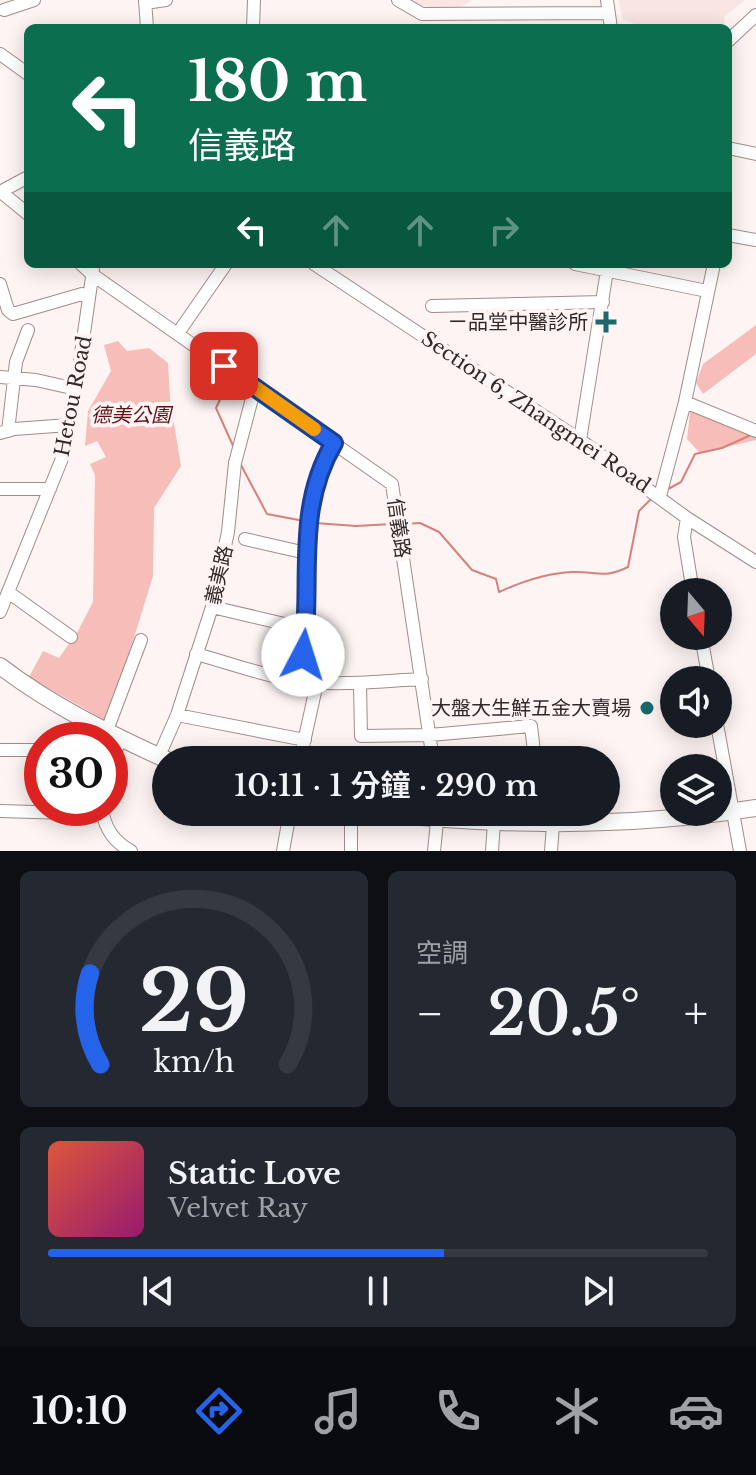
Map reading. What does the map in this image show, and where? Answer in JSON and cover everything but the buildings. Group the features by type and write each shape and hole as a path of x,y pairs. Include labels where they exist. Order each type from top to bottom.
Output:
{"main road":[{"path":"0,666 89,722"},
{"path":"128,742 152,753"},
{"path":"620,817 733,812 756,808"}],"street":[{"path":"4,9 34,0"},
{"path":"147,24 145,1 166,0"},
{"path":"253,24 254,0"},
{"path":"398,0 422,14 607,6"},
{"path":"732,37 756,15"},
{"path":"0,54 24,71"},
{"path":"732,149 756,154"},
{"path":"24,179 0,192 24,211"},
{"path":"732,236 756,240"},
{"path":"178,333 223,268"},
{"name":"Section 6, Zhangmei Road","path":"320,268 580,440 687,518 756,562"},
{"path":"580,440 608,268 707,291"},
{"path":"660,496 685,402 713,268"},
{"name":"信義路","path":"93,270 393,486 431,746"},
{"name":"Hetou Road","path":"0,612 11,594 63,456 93,270"},
{"path":"0,284 8,310 13,314 82,294"},
{"path":"432,306 603,302"},
{"path":"28,330 16,362 4,432 69,425"},
{"path":"0,377 14,376 76,389"},
{"name":"義美路","path":"167,746 212,607 228,532 237,455 255,387"},
{"path":"685,402 756,431"},
{"path":"299,681 306,629 307,519 324,460 334,443"},
{"path":"0,489 50,489"},
{"path":"687,518 684,537 691,578"},
{"path":"245,539 306,553"},
{"path":"11,594 71,637"},
{"path":"212,607 306,629"},
{"path":"110,722 141,640"},
{"path":"196,654 269,675 317,683 422,679"},
{"path":"304,746 317,683"},
{"path":"360,683 361,736 430,735 531,726 533,746"},
{"path":"177,715 305,740"},
{"path":"720,738 740,851"},
{"path":"0,750 24,750"},
{"path":"0,811 24,812"},
{"path":"108,826 119,845 131,851"},
{"path":"283,851 287,826"},
{"path":"351,826 351,851"},
{"path":"434,851 438,826"},
{"path":"492,851 494,826"},
{"path":"546,826 551,851"}],"shaded area":[{"path":"414,0 472,0 460,8 446,10 418,5"},
{"path":"619,0 745,0 724,17 725,24 635,24 622,19"}],"green space":[{"path":"756,325 756,354 703,394 696,383 703,364"},
{"name":"德美公園","path":"118,341 127,351 149,348 168,363 170,399 181,466 154,508 153,576 108,722 29,677 43,651 59,658 93,602 95,475 90,464 106,457 97,441 85,446 88,411 111,371 104,345"},
{"path":"691,404 756,433 756,440 700,453 687,439"}],"waterway":[{"path":"227,385 216,408 234,448"},
{"path":"668,489 681,482 695,454 722,448 751,435"},
{"path":"241,465 267,514 304,521"},
{"path":"402,524 420,523 439,532 472,570 496,579 499,592 554,574 606,574 628,567 639,511 652,498"},
{"path":"315,523 356,526 392,524"}],"slow traffic":[{"path":"256,388 314,429"}],"place":[{"name":"ㄧ品堂中醫診所","path":"606,322"},
{"name":"大盤大生鮮五金大賣場","path":"647,708"}],"route":[{"path":"224,366 334,443 324,460 307,519 303,655"}]}
